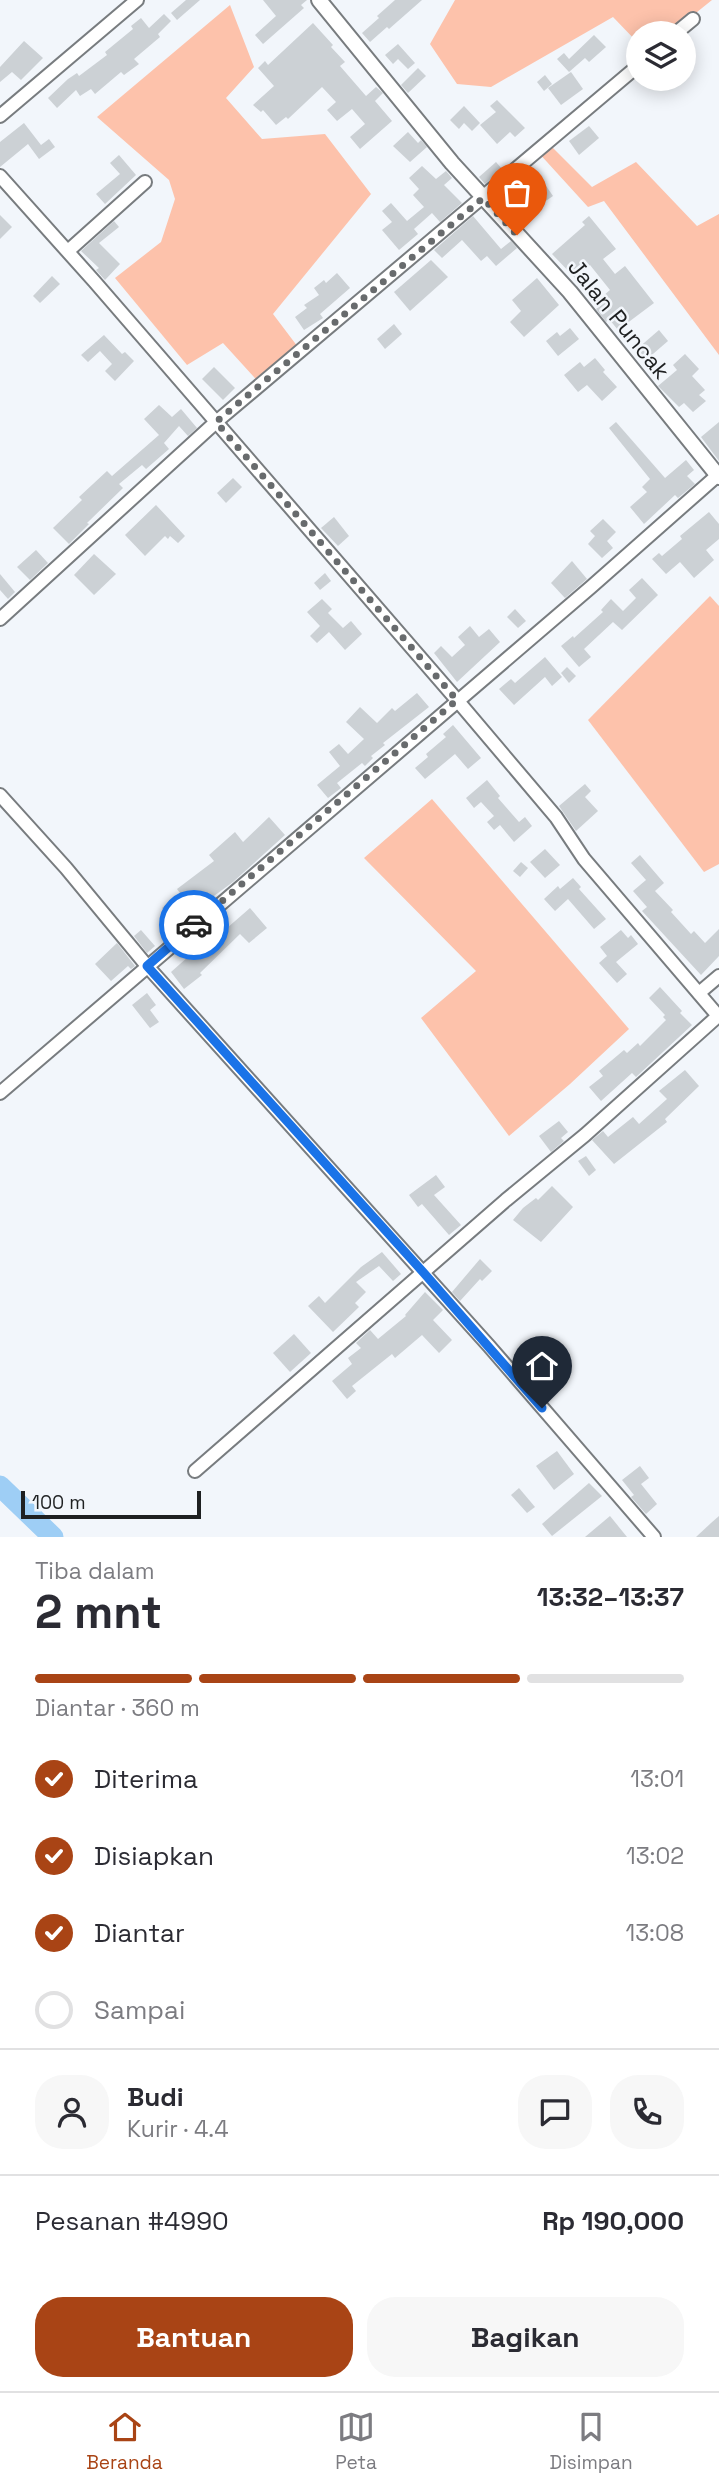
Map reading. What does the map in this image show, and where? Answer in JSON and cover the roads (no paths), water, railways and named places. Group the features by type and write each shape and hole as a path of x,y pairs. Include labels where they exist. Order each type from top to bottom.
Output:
{"street":[{"path":"0,116 137,0"},
{"name":"Jalan Puncak","path":"319,0 422,128 570,292 719,475"},
{"path":"0,619 216,422 626,76"},
{"path":"0,176 457,700 556,817 584,859 718,1016 585,1135 195,1471"},
{"path":"68,251 145,182"},
{"path":"0,1093 719,475"},
{"path":"0,795 66,867 147,966 423,1272 654,1537"},
{"path":"699,993 719,976"}],"waterway":[{"path":"0,1486 53,1537"}]}
